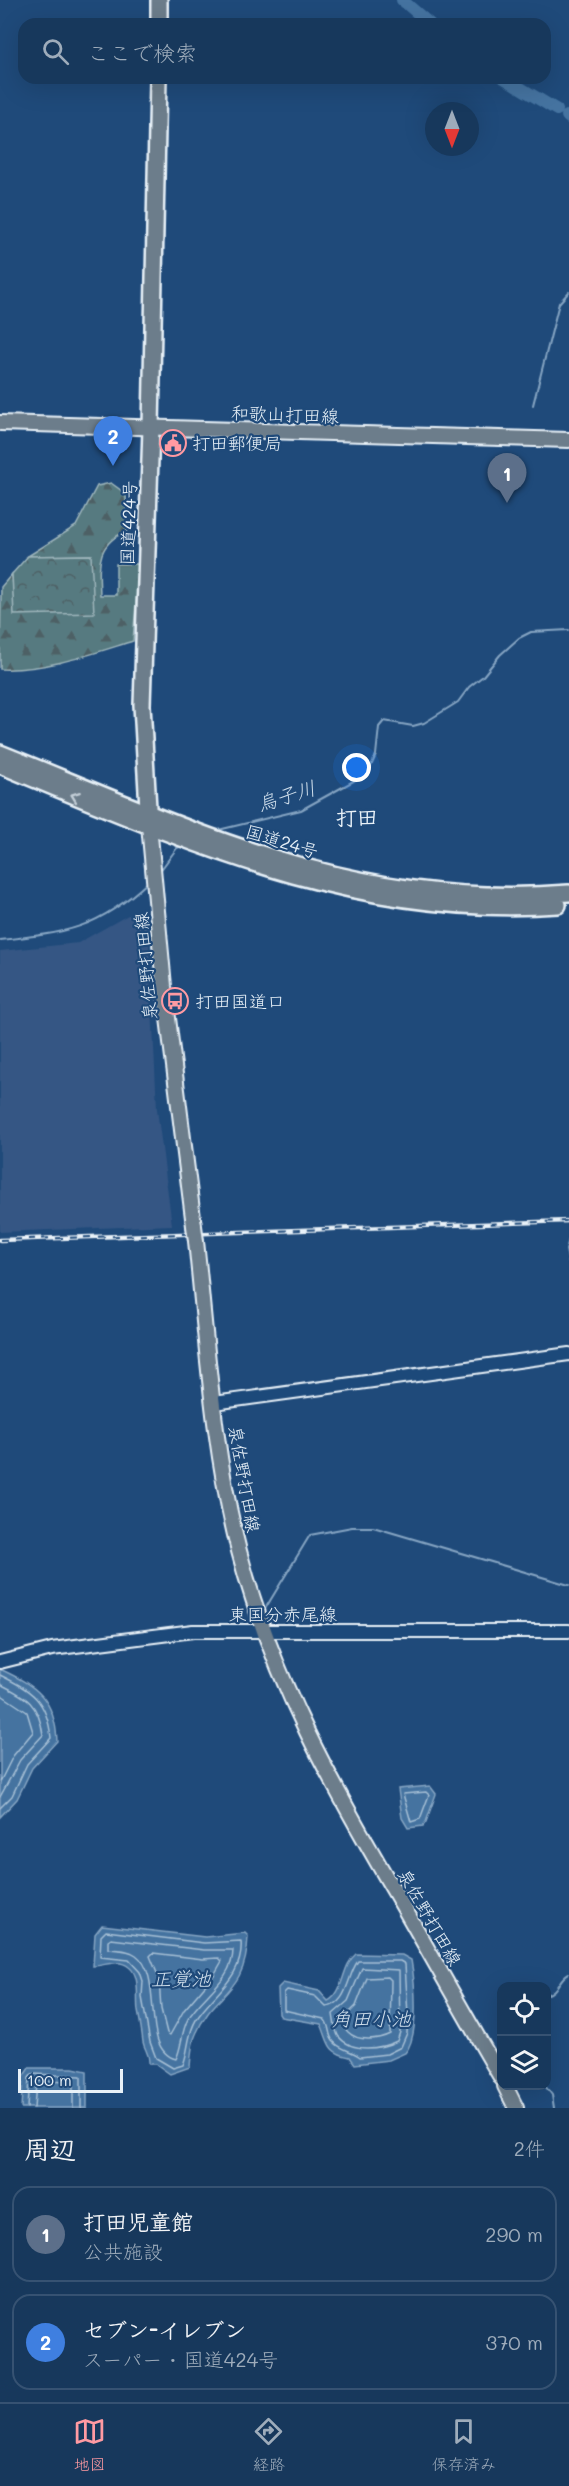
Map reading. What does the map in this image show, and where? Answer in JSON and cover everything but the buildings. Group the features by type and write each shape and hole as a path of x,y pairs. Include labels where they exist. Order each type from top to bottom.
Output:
{"highway":[{"path":"159,0 159,18"},
{"name":"国道424号","path":"148,819 142,705 151,428 158,84"},
{"name":"国道24号","path":"0,753 148,819"},
{"name":"国道24号","path":"0,765 307,881 393,899 485,907 569,904"},
{"name":"国道24号","path":"208,843 317,872 389,887 475,896 569,893"}],"main road":[{"name":"和歌山打田線","path":"0,423 569,440"},
{"name":"泉佐野打田線","path":"148,819 156,882 164,986 214,1403 239,1550 264,1632 288,1693 329,1780 497,2072"},
{"path":"507,2090 516,2108"}],"street":[{"path":"214,1403 569,1354"},
{"name":"東国分赤尾線","path":"0,1662 52,1649 193,1631 569,1631"}],"shaded area":[{"path":"128,915 148,922 157,1109 172,1225 0,1232 0,951 78,943"}],"green space":[{"path":"111,483 126,494 127,531 109,542 104,549 99,575 100,595 116,595 116,564 139,564 133,641 51,664 0,669 1,587 12,574 15,614 91,555 28,556 76,526 97,486"},
{"path":"91,555 94,613 14,615 12,574 28,556"}],"water":[{"path":"0,1669 24,1681 41,1695 52,1714 57,1741 32,1768 17,1799 0,1817"},
{"path":"430,1786 436,1794 426,1822 423,1826 408,1828 402,1818 398,1789"},
{"name":"正覚池","path":"102,1925 205,1937 245,1933 248,1936 242,1971 203,2020 193,2042 190,2067 170,2074 156,2064 149,2064 138,2011 137,1981 133,1971 120,1963 93,1966 95,1934"},
{"name":"角田小池","path":"356,1954 402,1955 411,1960 415,1995 413,2034 405,2053 389,2060 355,2064 350,2057 336,2053 332,2049 321,2024 281,2017 279,2014 278,1988 283,1983 319,1991 328,2001 337,1992 351,1959"},
{"path":"29,2068 73,2068 87,2071 87,2108 21,2108 23,2077"}],"waterway":[{"path":"402,0 423,18"},
{"path":"514,84 557,110"},
{"path":"533,405 559,303 569,292"},
{"name":"烏子川","path":"214,831 301,810 368,773 376,755 379,727 384,721 413,726 424,723 458,702 469,687 483,676 500,655 519,638 531,632 569,630"},
{"name":"烏子川","path":"160,871 177,848 184,845"},
{"name":"烏子川","path":"0,940 44,935 80,926 114,909 149,881"},
{"path":"569,1239 566,1250 569,1264"},
{"path":"265,1609 310,1535 352,1527 373,1527 569,1585"},
{"path":"551,1992 569,1973"},
{"path":"548,2090 552,2095 554,2108"}],"railway":[{"path":"0,1240 569,1221"}],"place":[{"name":"打田郵便局","path":"173,443"},
{"name":"セブン-イレブン","path":"113,466"},
{"name":"打田児童館","path":"507,503"},
{"name":"打田国道口","path":"175,1001"}],"district":[{"name":"打田","path":"357,816"}]}
